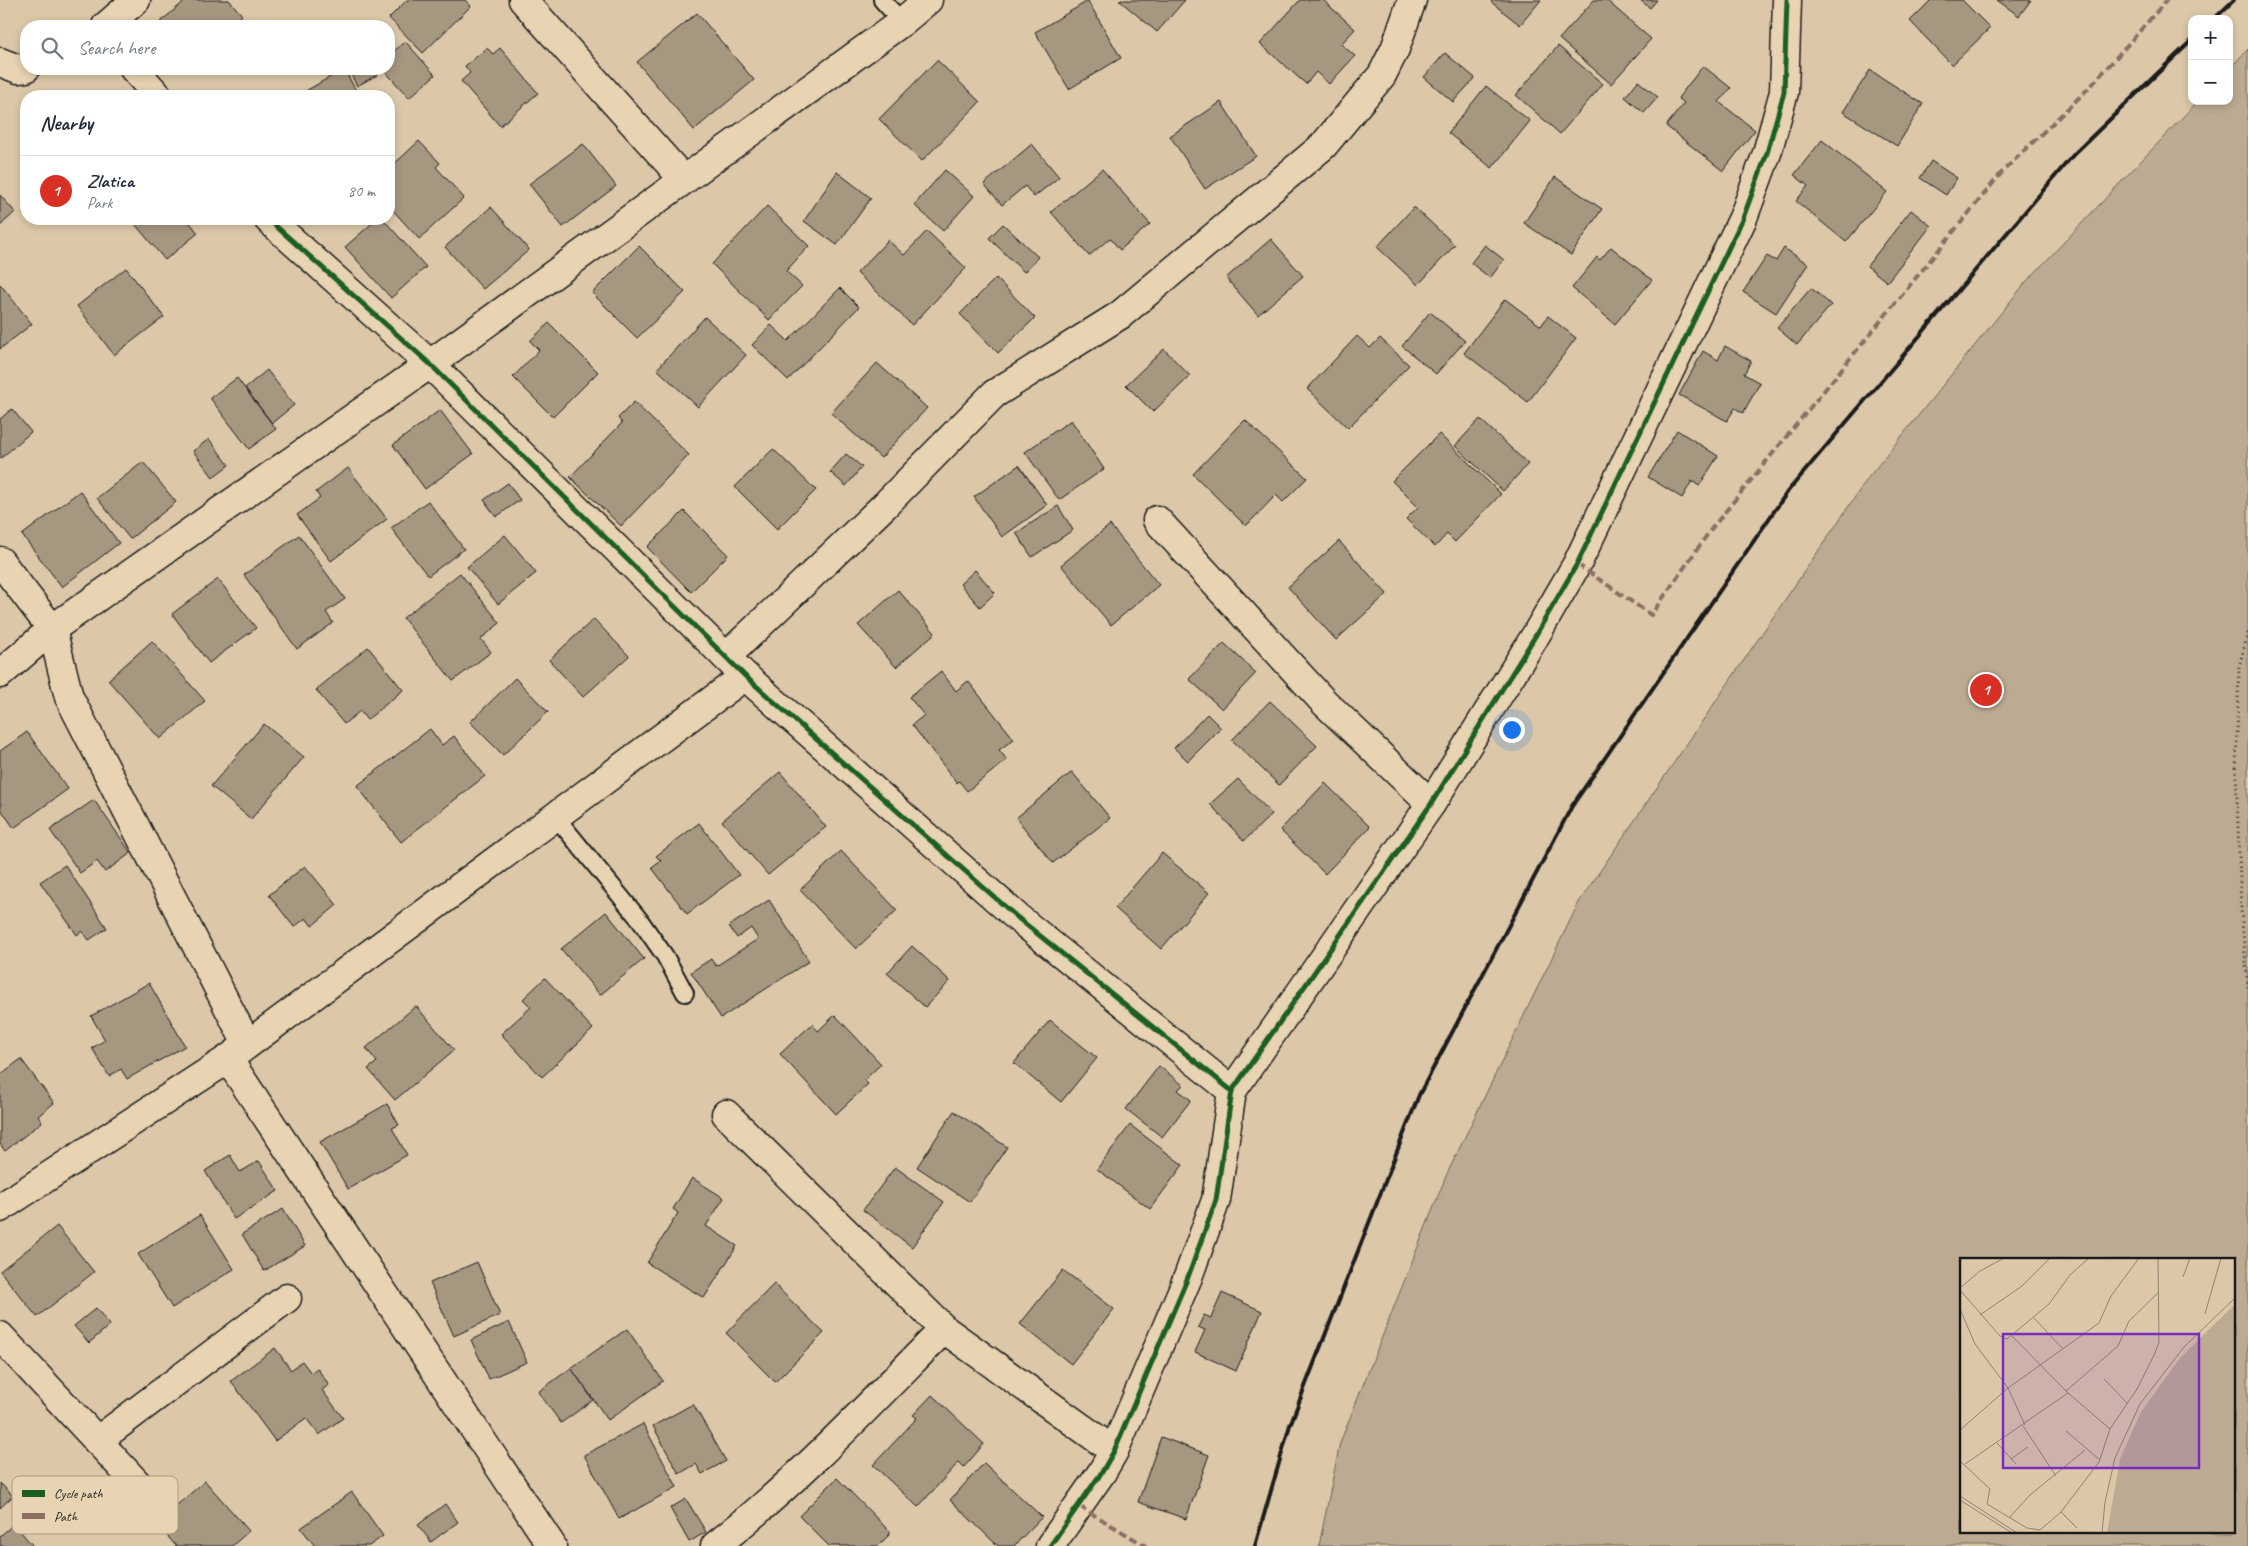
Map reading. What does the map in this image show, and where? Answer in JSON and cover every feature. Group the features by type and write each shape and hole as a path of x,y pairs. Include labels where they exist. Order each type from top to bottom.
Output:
{"street":[{"path":"113,20 136,0"},
{"path":"523,0 684,180"},
{"path":"0,674 52,629 430,364 902,22 928,0"},
{"path":"726,657 885,504 994,394 1120,315 1323,146 1382,75 1395,49 1412,0"},
{"path":"1050,1546 1102,1472 1114,1451 1188,1277 1216,1200 1232,1091 1431,804 1534,638 1577,564 1743,218 1767,153 1784,92 1787,0"},
{"path":"0,62 20,70"},
{"path":"139,75 153,90"},
{"path":"275,225 430,364 745,676 1018,918 1232,1091"},
{"path":"1157,520 1324,702 1431,804"},
{"path":"0,561 52,629 69,696 238,1052 552,1546"},
{"path":"0,1208 238,1052 745,676"},
{"path":"726,1114 944,1329 1114,1451"},
{"path":"97,1441 287,1298"},
{"path":"715,1546 766,1506 840,1435 944,1329"},
{"path":"0,1336 130,1476"}],"lane":[{"path":"882,0 902,22"},
{"path":"555,816 639,919 665,956 685,993"}],"path":[{"path":"2248,633 2239,667 2236,769 2240,910 2248,987"}],"shaded area":[{"path":"2248,49 2248,1546 1319,1546 1340,1443 1446,1176 1579,902 1868,478 2026,282 2194,105 2233,105 2233,65"}],"building":[{"path":"186,0 229,0 242,15 236,20 162,20"},
{"path":"407,0 465,0 471,6 423,53 395,24 395,20 389,18"},
{"path":"1119,0 1185,0 1157,32"},
{"path":"1300,0 1323,0 1355,29 1341,44 1355,56 1329,84 1316,72 1306,84 1260,44"},
{"path":"1493,0 1541,0 1520,25 1491,2"},
{"path":"1594,0 1606,0 1651,39 1611,84 1559,39"},
{"path":"1640,0 1657,0 1650,8"},
{"path":"1931,0 1962,0 1990,28 1952,65 1910,21"},
{"path":"1997,0 2031,0 2019,16"},
{"path":"1088,1 1121,58 1069,89 1035,32"},
{"path":"697,13 754,80 694,130 637,62"},
{"path":"405,41 435,75 409,98 388,75 395,75 395,50"},
{"path":"1558,46 1603,84 1560,134 1516,95"},
{"path":"487,48 493,54 500,48 538,93 500,126 461,81 470,73 465,66"},
{"path":"1445,53 1475,78 1453,102 1424,77"},
{"path":"937,60 980,102 922,161 879,119"},
{"path":"1703,66 1731,88 1719,102 1755,130 1723,171 1666,126 1684,103 1678,98"},
{"path":"1870,70 1923,104 1897,146 1843,112"},
{"path":"334,75 347,75 356,90 307,90"},
{"path":"351,75 377,75 357,86"},
{"path":"1638,81 1658,97 1644,113 1625,97"},
{"path":"1486,86 1530,121 1492,168 1448,133"},
{"path":"1221,102 1256,156 1205,189 1170,136"},
{"path":"1822,140 1887,192 1846,242 1796,201 1808,186 1794,175"},
{"path":"419,141 440,163 436,167 464,198 419,239 395,213 395,163"},
{"path":"583,144 616,186 563,227 529,184"},
{"path":"1032,144 1059,177 1034,197 1025,186 1002,205 984,184"},
{"path":"1931,161 1957,178 1946,195 1920,178"},
{"path":"1102,169 1150,224 1120,250 1110,238 1089,256 1051,212"},
{"path":"945,170 974,196 943,231 914,205"},
{"path":"837,172 871,198 837,245 804,221"},
{"path":"1555,177 1602,209 1571,255 1524,223"},
{"path":"0,195 15,212 0,226"},
{"path":"767,206 809,246 786,271 802,286 769,320 712,264"},
{"path":"491,207 529,250 483,289 445,247"},
{"path":"1414,207 1455,245 1418,285 1377,247"},
{"path":"1911,210 1931,226 1887,282 1867,266"},
{"path":"1003,224 1038,257 1024,272 989,238"},
{"path":"136,225 192,225 198,233 165,260"},
{"path":"370,225 388,225 426,267 391,298 345,247"},
{"path":"927,231 966,268 912,325 857,273 888,240 904,255"},
{"path":"1271,239 1303,276 1258,315 1226,278"},
{"path":"1485,245 1504,260 1490,278 1471,263"},
{"path":"639,246 685,292 637,338 592,293"},
{"path":"1611,247 1652,280 1615,324 1572,288 1597,257 1600,260"},
{"path":"1784,248 1808,264 1776,313 1743,292 1767,256 1776,261"},
{"path":"126,268 164,317 114,355 77,306"},
{"path":"996,278 1035,318 998,353 960,314"},
{"path":"0,284 32,324 0,349"},
{"path":"840,288 859,307 788,380 752,345 771,325 788,341"},
{"path":"1811,288 1831,305 1797,345 1777,328"},
{"path":"1505,299 1541,326 1548,316 1576,338 1528,402 1464,353"},
{"path":"1430,312 1465,341 1436,374 1402,346"},
{"path":"705,317 746,355 698,407 657,369"},
{"path":"549,323 598,372 553,417 513,377 539,350 530,341"},
{"path":"1357,336 1370,348 1380,338 1409,365 1348,428 1307,389"},
{"path":"1725,346 1751,361 1744,374 1760,383 1743,413 1735,408 1727,421 1679,395 1703,351 1718,360"},
{"path":"1164,349 1190,376 1153,412 1126,385"},
{"path":"877,363 927,408 881,458 831,413"},
{"path":"267,370 294,405 272,423 245,388"},
{"path":"237,378 276,429 249,449 210,398"},
{"path":"634,402 689,455 621,526 570,477 622,423 618,418"},
{"path":"12,409 31,432 0,459 0,419"},
{"path":"440,410 473,454 425,489 393,445"},
{"path":"1480,419 1528,464 1503,491 1455,446"},
{"path":"1071,420 1104,469 1059,500 1025,452"},
{"path":"1245,420 1307,478 1283,502 1276,495 1246,526 1193,474"},
{"path":"1677,430 1718,456 1699,486 1692,481 1682,498 1648,477"},
{"path":"1439,434 1501,494 1455,542 1447,534 1435,547 1406,519 1418,507 1392,481"},
{"path":"209,439 229,465 213,477 193,451"},
{"path":"773,449 816,490 777,529 735,487"},
{"path":"846,454 862,467 846,486 830,472"},
{"path":"143,462 176,502 130,539 97,498"},
{"path":"1019,465 1047,505 1002,537 974,497"},
{"path":"348,468 387,519 331,561 297,515 320,498 316,492"},
{"path":"508,483 520,500 496,517 484,500"},
{"path":"80,491 119,543 62,587 22,535"},
{"path":"428,501 464,549 428,576 391,528"},
{"path":"1058,506 1073,530 1032,557 1016,533"},
{"path":"684,511 728,555 691,592 647,547"},
{"path":"1110,525 1159,585 1111,625 1061,565"},
{"path":"299,535 345,599 326,612 333,623 297,649 244,575"},
{"path":"505,535 536,573 498,604 467,567"},
{"path":"1339,541 1387,594 1336,640 1288,587"},
{"path":"975,570 995,593 980,607 960,584"},
{"path":"460,573 500,623 481,639 491,652 453,681 403,618"},
{"path":"218,579 256,628 209,663 172,614"},
{"path":"898,590 935,633 896,667 858,625"},
{"path":"594,619 629,656 583,697 549,660"},
{"path":"152,641 205,701 160,739 108,680"},
{"path":"1224,643 1256,673 1222,709 1189,679"},
{"path":"368,647 403,690 367,720 360,711 344,724 316,690"},
{"path":"941,671 956,691 968,681 1014,739 999,750 1007,760 967,791 959,781 957,783 912,725 924,715 909,697"},
{"path":"515,678 548,712 503,755 470,722"},
{"path":"1270,701 1317,746 1279,785 1232,740"},
{"path":"1207,714 1221,728 1188,761 1174,748"},
{"path":"264,724 304,757 251,819 211,786"},
{"path":"430,729 442,745 454,736 485,776 401,842 357,786"},
{"path":"27,732 68,789 14,828 0,808 2,805 0,802 0,751"},
{"path":"780,772 826,827 768,875 722,821"},
{"path":"1072,772 1110,818 1053,863 1016,818"},
{"path":"1238,779 1272,814 1244,841 1210,804"},
{"path":"1325,783 1370,827 1325,874 1280,830"},
{"path":"94,800 131,853 105,872 97,861 80,873 50,830"},
{"path":"699,823 739,875 687,914 652,868 661,861 656,856"},
{"path":"841,851 897,910 856,949 800,890"},
{"path":"1162,853 1209,893 1161,949 1115,908"},
{"path":"65,865 107,928 89,940 82,931 77,935 40,882"},
{"path":"305,866 337,905 312,926 306,918 294,927 269,895"},
{"path":"769,900 809,961 721,1018 691,972 711,959 716,966 758,939 751,928 737,938 729,926"},
{"path":"606,912 644,959 600,995 561,949"},
{"path":"912,946 950,981 925,1007 887,973"},
{"path":"545,978 593,1029 542,1077 501,1034 531,1007 523,999"},
{"path":"149,983 185,1046 127,1079 121,1069 109,1076 92,1048 105,1040 91,1016"},
{"path":"416,1006 454,1050 395,1100 368,1069 377,1062 366,1048"},
{"path":"835,1015 881,1064 864,1080 868,1084 836,1114 780,1054 812,1024 818,1031"},
{"path":"1050,1020 1097,1058 1061,1102 1014,1063"},
{"path":"21,1059 54,1103 38,1116 42,1122 5,1151 0,1144 0,1075"},
{"path":"1159,1066 1183,1085 1178,1090 1191,1100 1162,1137 1126,1109"},
{"path":"387,1104 399,1125 392,1128 407,1155 348,1189 320,1142"},
{"path":"954,1111 1007,1147 970,1202 917,1167"},
{"path":"1130,1125 1183,1165 1150,1209 1097,1169"},
{"path":"230,1155 240,1172 259,1161 278,1191 234,1219 205,1171"},
{"path":"895,1167 944,1202 912,1247 863,1210"},
{"path":"692,1178 724,1198 706,1226 737,1246 704,1298 647,1263 678,1213 673,1209"},
{"path":"283,1209 305,1246 264,1271 242,1234"},
{"path":"200,1215 234,1269 172,1308 138,1254"},
{"path":"57,1226 94,1272 37,1317 0,1271"},
{"path":"477,1262 500,1315 454,1336 430,1283"},
{"path":"1063,1270 1114,1309 1071,1364 1020,1324"},
{"path":"774,1284 824,1333 775,1382 726,1333"},
{"path":"1222,1293 1262,1311 1236,1371 1195,1352 1205,1330 1198,1327 1204,1315 1211,1318"},
{"path":"96,1308 110,1325 89,1343 74,1326"},
{"path":"509,1322 527,1362 489,1379 471,1340"},
{"path":"627,1329 663,1381 608,1420 571,1368"},
{"path":"275,1348 291,1370 302,1361 311,1373 317,1368 329,1385 322,1390 343,1418 319,1435 306,1418 275,1441 231,1381"},
{"path":"571,1368 593,1400 561,1423 538,1392"},
{"path":"932,1395 984,1444 964,1467 959,1462 918,1507 873,1465 917,1418 913,1415"},
{"path":"693,1404 726,1461 702,1474 696,1464 679,1474 653,1426"},
{"path":"643,1424 677,1487 619,1519 584,1455"},
{"path":"1161,1437 1209,1455 1186,1519 1138,1502"},
{"path":"984,1463 1042,1517 1014,1546 998,1546 950,1500"},
{"path":"837,1478 891,1533 878,1546 829,1546 799,1516"},
{"path":"205,1481 249,1531 232,1546 176,1546 166,1534 178,1534 178,1504"},
{"path":"0,1483 12,1497 0,1508"},
{"path":"352,1492 383,1536 369,1546 315,1546 301,1528"},
{"path":"686,1499 706,1532 689,1542 670,1508"},
{"path":"445,1504 458,1522 431,1542 418,1525"},
{"path":"12,1526 12,1534 23,1534 33,1546 0,1546 0,1536"}],"railway":[{"path":"2218,15 2234,0"},
{"path":"1255,1546 1290,1425 1419,1095 1572,806 1788,491 2074,154 2188,44"}],"marked path":[{"path":"1577,564 1651,615 1712,528 2003,171 2091,86 2167,0"},
{"path":"1079,1506 1146,1546"}],"cycle path":[{"path":"1050,1546 1102,1472 1114,1451 1188,1277 1216,1200 1232,1091 1431,804 1534,638 1577,564 1743,218 1767,153 1784,92 1787,0"},
{"path":"275,225 430,364 745,676 1018,918 1232,1091"}],"place":[{"name":"Zlatica","path":"1986,690"}]}
